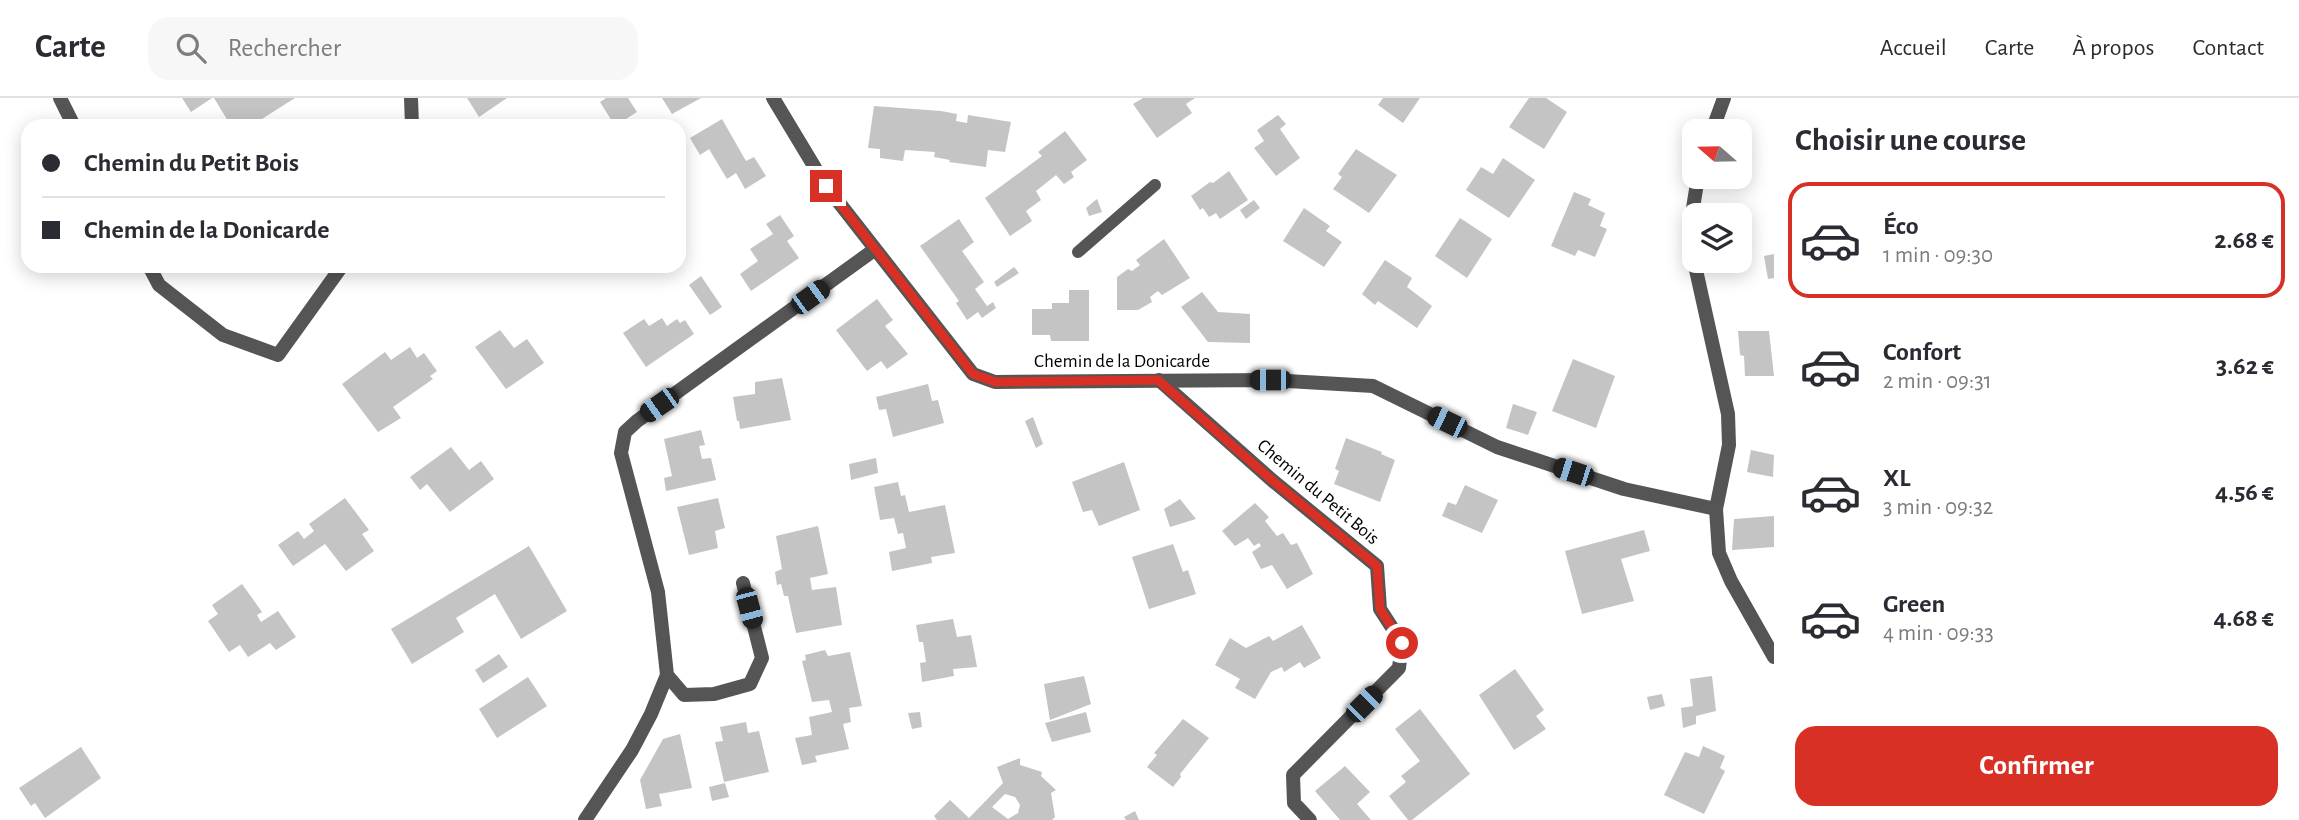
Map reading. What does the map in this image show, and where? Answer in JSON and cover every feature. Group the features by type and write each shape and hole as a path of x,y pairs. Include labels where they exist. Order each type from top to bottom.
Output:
{"street":[{"path":"60,98 71,119"},
{"path":"411,98 412,119"},
{"name":"Chemin de la Donicarde","path":"774,98 826,186 973,374 995,382 1270,380 1373,386 1497,447 1624,489 1716,509"},
{"path":"1716,119 1724,98"},
{"path":"585,820 632,750 667,675 658,592 621,453 625,432 874,250"},
{"path":"153,273 159,285 223,335 278,355 337,273"},
{"path":"1697,273 1728,414 1729,445 1716,509 1719,553 1731,581 1774,657"},
{"name":"Chemin du Petit Bois","path":"1158,380 1273,481 1377,566 1380,609 1402,643 1399,668 1293,775 1294,803 1310,820"},
{"path":"667,675 684,695 714,694 750,684 762,658 743,583"}],"lane":[{"path":"1078,251 1155,185"}],"building":[{"path":"182,98 212,98 191,112"},
{"path":"214,98 295,98 262,119 227,119"},
{"path":"467,98 507,98 479,117"},
{"path":"606,98 628,98 637,112 626,119 611,119 600,102"},
{"path":"662,98 701,98 672,114"},
{"path":"1143,98 1195,98 1186,104 1192,113 1157,138 1133,104"},
{"path":"1383,98 1420,98 1403,123 1378,105"},
{"path":"1529,98 1546,98 1567,112 1544,149 1509,127"},
{"path":"874,106 941,111 957,114 956,121 967,123 968,115 1011,122 1005,152 988,150 986,167 949,162 950,160 934,157 935,152 905,150 903,161 880,158 880,149 868,148"},
{"path":"1278,115 1286,124 1280,129 1300,158 1276,176 1254,148 1264,141 1257,130"},
{"path":"722,119 746,161 754,157 766,176 745,189 736,173 727,179 709,149 700,155 690,138"},
{"path":"1065,131 1087,160 1071,172 1074,177 1064,184 1056,175 1036,191 1041,200 1026,211 1032,221 1010,236 985,198 1042,156 1038,152"},
{"path":"1356,149 1397,175 1369,213 1333,189 1342,177 1338,174"},
{"path":"1503,158 1535,180 1509,218 1466,190 1481,167 1493,174"},
{"path":"1229,171 1248,200 1220,219 1216,213 1209,217 1203,208 1200,210 1191,196"},
{"path":"1574,192 1591,199 1588,205 1605,213 1600,226 1607,229 1595,257 1578,250 1575,256 1551,246"},
{"path":"1097,199 1102,212 1089,216 1086,208"},
{"path":"1254,200 1260,208 1246,219 1240,210"},
{"path":"1304,208 1330,226 1326,231 1342,242 1324,267 1283,241"},
{"path":"780,215 794,236 787,241 799,258 751,291 740,274 758,261 750,249 773,234 766,224"},
{"path":"1460,218 1492,239 1467,278 1435,256"},
{"path":"959,219 974,242 962,251 984,282 975,289 987,306 993,302 996,308 982,318 978,312 967,320 956,303 959,301 920,246"},
{"path":"1164,239 1190,278 1162,295 1158,291 1150,297 1152,302 1138,310 1117,310 1117,277 1140,265 1136,260"},
{"path":"1774,254 1774,278 1768,279 1764,256"},
{"path":"1385,260 1412,278 1407,287 1432,306 1417,328 1378,301 1375,305 1362,294"},
{"path":"1014,267 1019,273 997,287 994,282"},
{"path":"701,276 722,307 710,315 689,285"},
{"path":"1069,290 1089,290 1089,341 1051,341 1050,335 1032,335 1032,309 1052,309 1052,303 1069,303"},
{"path":"1202,292 1218,312 1250,314 1250,343 1208,342 1181,307"},
{"path":"877,299 893,320 885,326 908,354 887,369 881,361 867,371 836,330"},
{"path":"662,318 667,326 677,319 680,323 685,320 694,334 646,367 623,333 644,319 649,326"},
{"path":"500,330 514,348 527,339 544,363 506,389 475,347"},
{"path":"1738,331 1769,331 1774,376 1745,376"},
{"path":"410,347 417,358 424,353 437,371 430,376 433,379 393,407 401,418 378,432 342,384 385,352 391,360"},
{"path":"1573,359 1615,376 1596,428 1552,411"},
{"path":"782,378 791,420 740,429 733,397 755,394 755,382"},
{"path":"928,384 932,401 938,400 944,423 893,437 886,409 879,410 876,397"},
{"path":"1513,404 1537,412 1528,435 1506,428"},
{"path":"1033,417 1043,444 1036,448 1025,421"},
{"path":"701,430 705,445 699,446 702,459 711,458 716,480 666,491 664,478 672,476 664,439"},
{"path":"1346,438 1395,460 1380,502 1334,484 1339,471 1335,469"},
{"path":"451,447 469,470 481,461 494,479 450,512 427,484 420,490 410,477"},
{"path":"1751,450 1774,455 1773,477 1747,472"},
{"path":"876,458 878,473 851,480 849,464"},
{"path":"1124,462 1140,510 1099,526 1092,510 1083,512 1072,482"},
{"path":"898,482 909,512 945,505 955,553 931,557 932,563 892,571 889,552 906,548 903,533 898,534 894,518 880,520 874,487"},
{"path":"1465,485 1498,500 1482,533 1442,516 1448,502 1456,505"},
{"path":"345,498 369,530 362,534 374,551 346,571 325,544 293,566 278,545 298,531 304,539 314,531 309,524"},
{"path":"718,498 725,528 715,531 718,548 689,555 677,507"},
{"path":"1180,499 1196,519 1170,527 1164,509"},
{"path":"1255,503 1269,517 1265,521 1277,536 1283,533 1291,545 1297,543 1313,574 1287,589 1272,565 1261,569 1252,552 1261,546 1259,543 1254,546 1248,538 1235,546 1222,531"},
{"path":"1774,516 1774,547 1732,550 1734,519"},
{"path":"818,526 828,574 810,578 812,590 836,587 842,625 796,633 788,596 784,596 781,584 777,585 775,572 782,569 776,536"},
{"path":"1644,530 1650,551 1621,559 1634,601 1582,614 1565,551"},
{"path":"1173,544 1183,572 1188,570 1196,594 1149,609 1132,557"},
{"path":"529,546 567,611 521,639 495,594 456,618 464,632 412,664 391,629"},
{"path":"242,584 262,612 257,615 261,622 278,611 296,637 276,650 270,643 248,657 240,645 229,652 208,621 218,614 212,605"},
{"path":"953,619 957,637 971,635 977,667 953,669 954,676 922,682 920,663 926,662 923,642 919,642 916,625"},
{"path":"1302,625 1321,658 1304,668 1300,662 1284,672 1282,667 1271,672 1255,699 1235,688 1240,679 1215,665 1230,638 1246,648 1269,636 1273,641"},
{"path":"825,650 828,656 850,652 862,706 849,708 851,722 843,724 849,749 815,756 817,762 802,765 795,738 812,735 809,717 832,712 829,700 812,702 802,661 806,660 805,655"},
{"path":"499,654 508,667 483,683 475,670"},
{"path":"1515,669 1544,710 1536,716 1546,729 1514,750 1479,695"},
{"path":"1084,676 1091,704 1050,720 1044,684"},
{"path":"1712,676 1716,711 1696,716 1696,724 1683,728 1681,708 1693,706 1690,679"},
{"path":"528,677 547,706 497,738 479,709"},
{"path":"1662,694 1665,706 1650,710 1647,697"},
{"path":"1420,709 1470,774 1412,820 1408,820 1389,796 1406,782 1401,776 1420,761 1395,729"},
{"path":"920,712 922,727 912,729 908,713"},
{"path":"1086,712 1091,732 1052,742 1045,723"},
{"path":"1183,719 1209,738 1173,787 1147,767 1157,755 1154,753"},
{"path":"746,722 748,733 759,731 769,772 724,782 715,742 723,741 720,727"},
{"path":"680,734 692,788 659,794 662,806 646,809 640,780 663,739"},
{"path":"1703,746 1725,756 1720,768 1725,771 1704,814 1664,795 1685,752 1699,757"},
{"path":"81,747 101,778 45,818 35,803 31,806 19,788"},
{"path":"1020,758 1020,765 1042,772 1041,776 1056,790 1051,793 1055,817 1052,820 937,820 934,816 950,800 969,818 1003,783 997,767","holes":["1005,794 1015,797 1020,805 1018,813 1008,819 992,807"]},
{"path":"1345,766 1370,792 1357,804 1371,820 1340,820 1315,791"},
{"path":"725,783 729,797 712,801 709,787"},
{"path":"1135,811 1139,820 1126,820 1124,817"}],"route":[{"path":"826,186 973,374 995,382 1158,380 1273,481 1377,566 1380,609 1402,643"}]}
